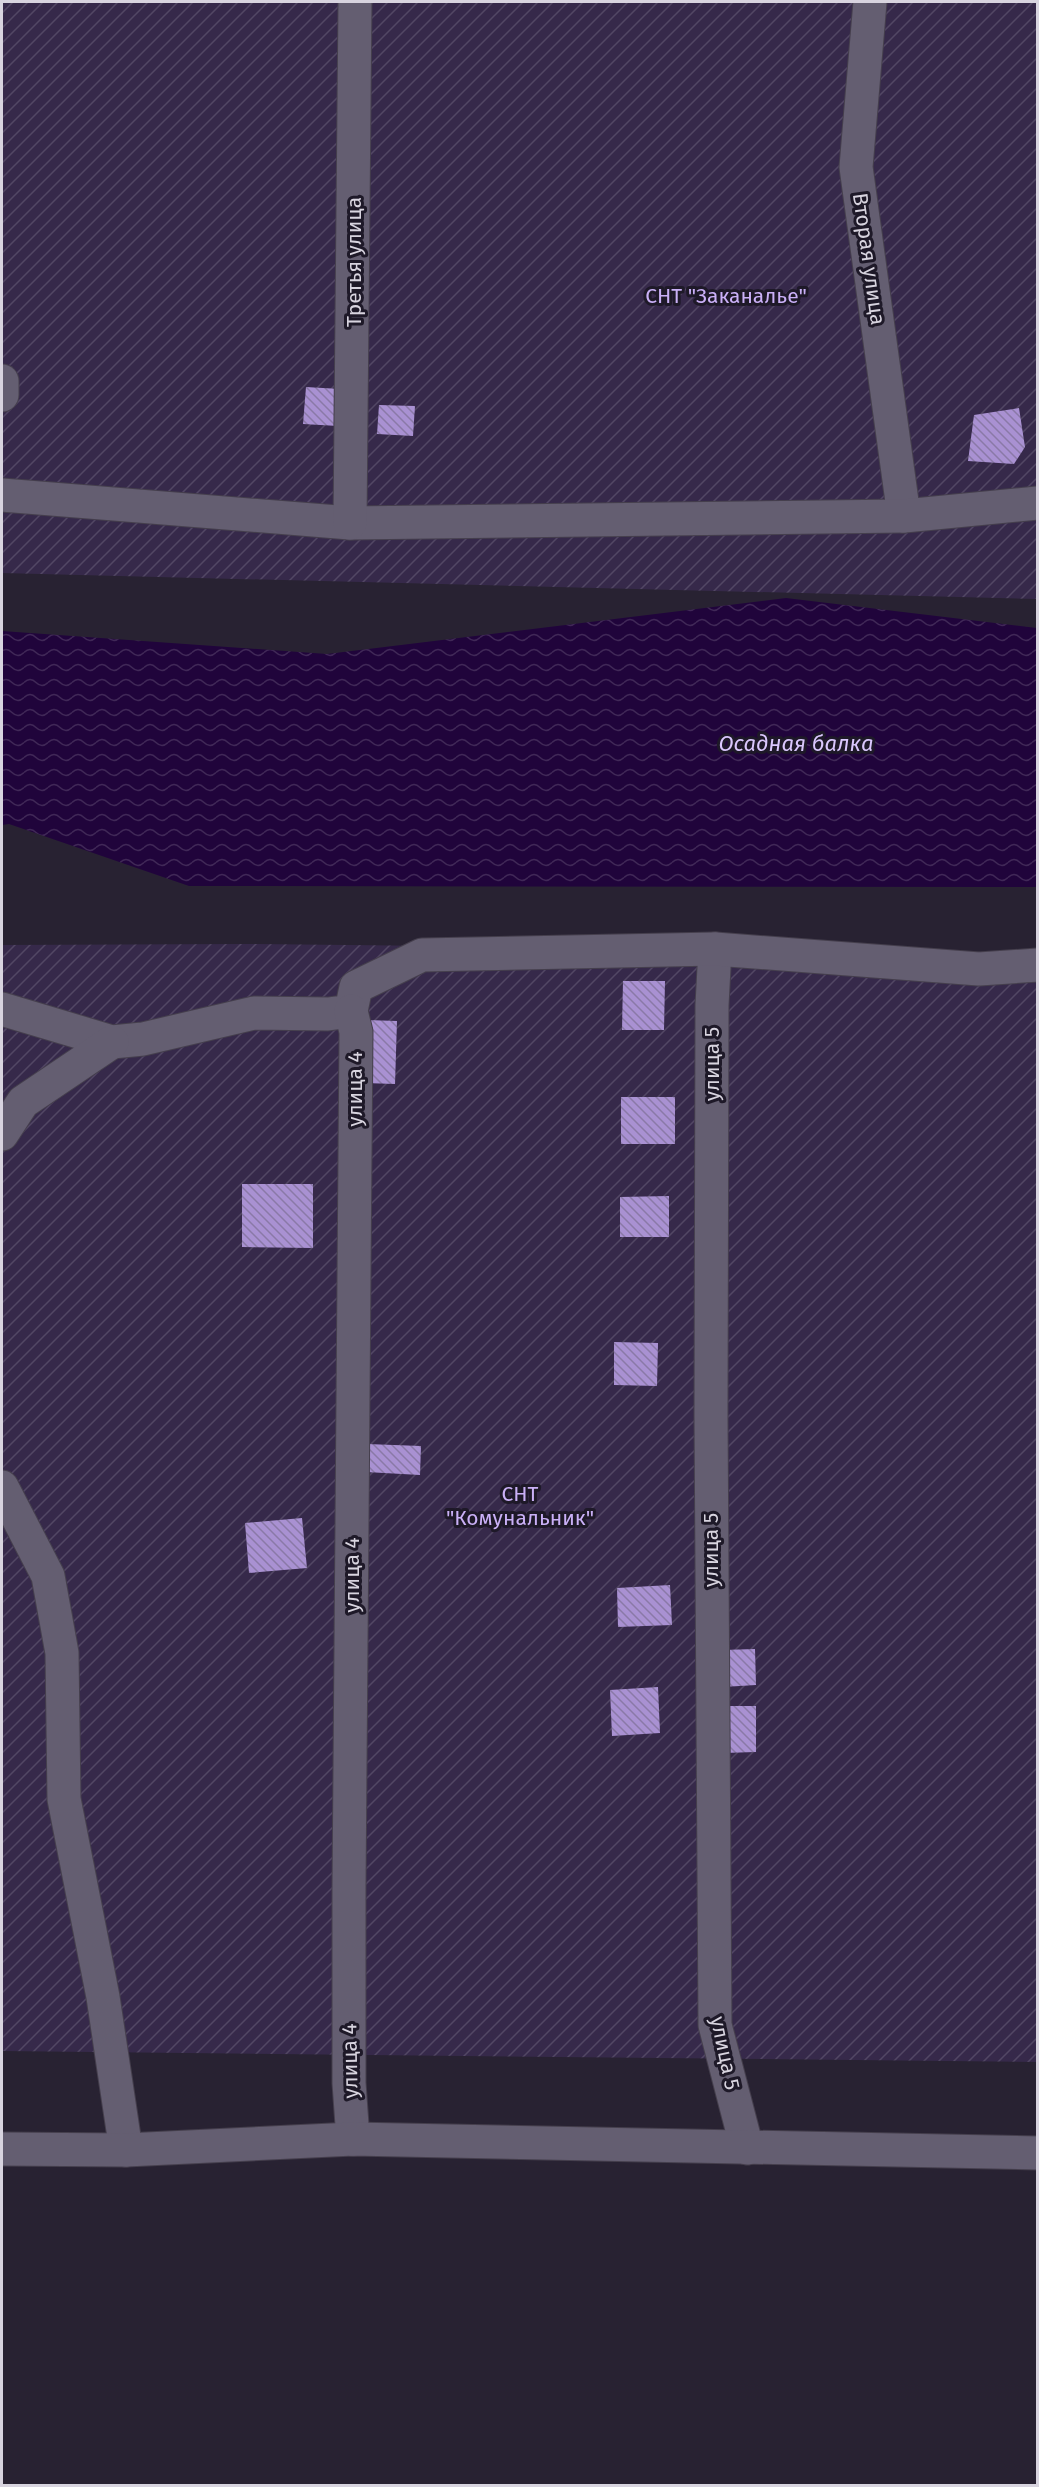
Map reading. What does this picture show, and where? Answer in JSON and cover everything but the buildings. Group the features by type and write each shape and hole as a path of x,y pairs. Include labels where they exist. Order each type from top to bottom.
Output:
{"street":[{"name":"Третья улица","path":"350,523 356,2"},
{"name":"Вторая улица","path":"870,2 856,167 904,516"},
{"path":"2,381 2,395"},
{"path":"2,495 350,523 904,516 1038,503"},
{"path":"2,1009 112,1042 143,1039 254,1013 328,1014 351,1011 357,987 422,955 716,949 979,969 1038,965"},
{"name":"улица 5","path":"716,949 712,1005 711,1404 715,2025 747,2148"},
{"name":"улица 4","path":"351,1011 356,1032 349,1889 349,2083 352,2139"},
{"path":"2,1134 23,1102 112,1042"},
{"path":"2,1487 48,1576 62,1653 64,1799 103,1997 126,2150"},
{"path":"2,2149 126,2150 352,2139 1038,2153"}],"green space":[{"name":"СНТ \"Заканалье\"","path":"2,2 1037,2 1037,599 2,573"},
{"name":"СНТ \"Комунальник\"","path":"245,944 715,949 1037,961 1037,2062 2,2051 2,945"}],"water":[{"name":"Осадная балка","path":"786,598 1037,628 1037,887 189,886 9,824 2,825 2,631 327,654"}]}
